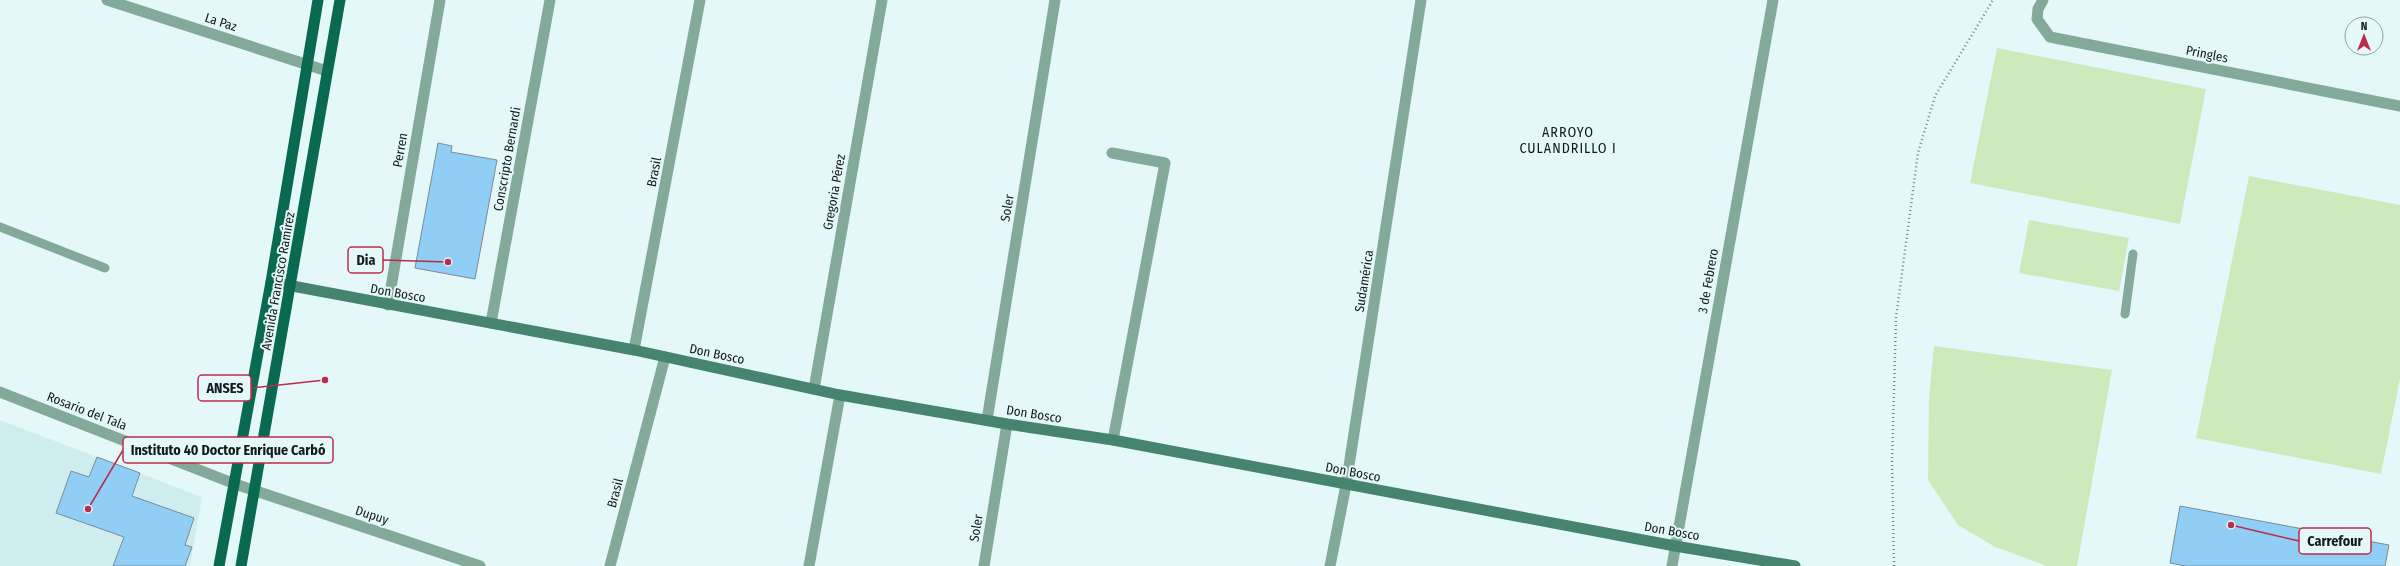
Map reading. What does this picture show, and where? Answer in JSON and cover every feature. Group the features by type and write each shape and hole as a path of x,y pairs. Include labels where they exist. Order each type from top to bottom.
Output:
{"main road":[{"name":"Avenida Francisco Ramírez","path":"219,566 271,282 318,0"},
{"name":"Avenida Francisco Ramírez","path":"241,566 292,286 340,0"},
{"name":"Don Bosco","path":"271,282 634,350 840,395 1007,424 1113,440 1675,546 1795,566"}],"street":[{"name":"La Paz","path":"107,0 327,71"},
{"name":"Perren","path":"388,305 440,0"},
{"name":"Conscripto Bernardi","path":"491,323 550,0"},
{"name":"Brasil","path":"634,350 700,0"},
{"name":"Gregoria Pérez","path":"814,389 882,0"},
{"name":"Soler","path":"987,420 1055,0"},
{"name":"Sudamérica","path":"1330,566 1346,485 1421,0"},
{"name":"3 de Febrero","path":"1672,566 1773,0"},
{"name":"Pringles","path":"2043,0 2038,9 2037,19 2050,36 2400,106"},
{"path":"1112,153 1165,163 1113,440"},
{"name":"Brasil","path":"610,566 664,357"},
{"name":"Rosario del Tala","path":"0,392 254,491"},
{"path":"809,566 840,395"},
{"name":"Soler","path":"984,566 1007,424"},
{"name":"Dupuy","path":"254,491 480,566"}],"lane":[{"path":"0,227 105,268"},
{"path":"2125,314 2133,254"}],"path":[{"path":"1894,566 1892,462 1896,318 1918,153 1935,96 1992,0"}],"shaded area":[{"path":"0,420 202,497 190,566 0,566"}],"green space":[{"path":"1997,48 2206,89 2180,224 1970,183"},
{"path":"2249,176 2400,205 2400,379 2381,474 2196,438"},
{"path":"2029,220 2129,238 2119,291 2019,273"},
{"path":"1934,346 2112,370 2077,566 2047,566 1995,547 1958,525 1928,480 1929,397"}],"building":[{"path":"438,143 452,146 451,152 497,160 475,279 415,268"},
{"path":"97,457 140,473 132,496 194,518 185,545 192,547 185,566 113,566 124,537 56,513 71,471 89,477"},
{"path":"2180,506 2389,545 2385,566 2186,566 2170,563"}],"place":[{"name":"Dia","path":"448,262"},
{"name":"ANSES","path":"325,380"},
{"name":"Instituto 40 Doctor Enrique Carbó","path":"88,509"},
{"name":"Carrefour","path":"2231,525"}],"district":[{"name":"ARROYO CULANDRILLO I","path":"1568,140"}]}
